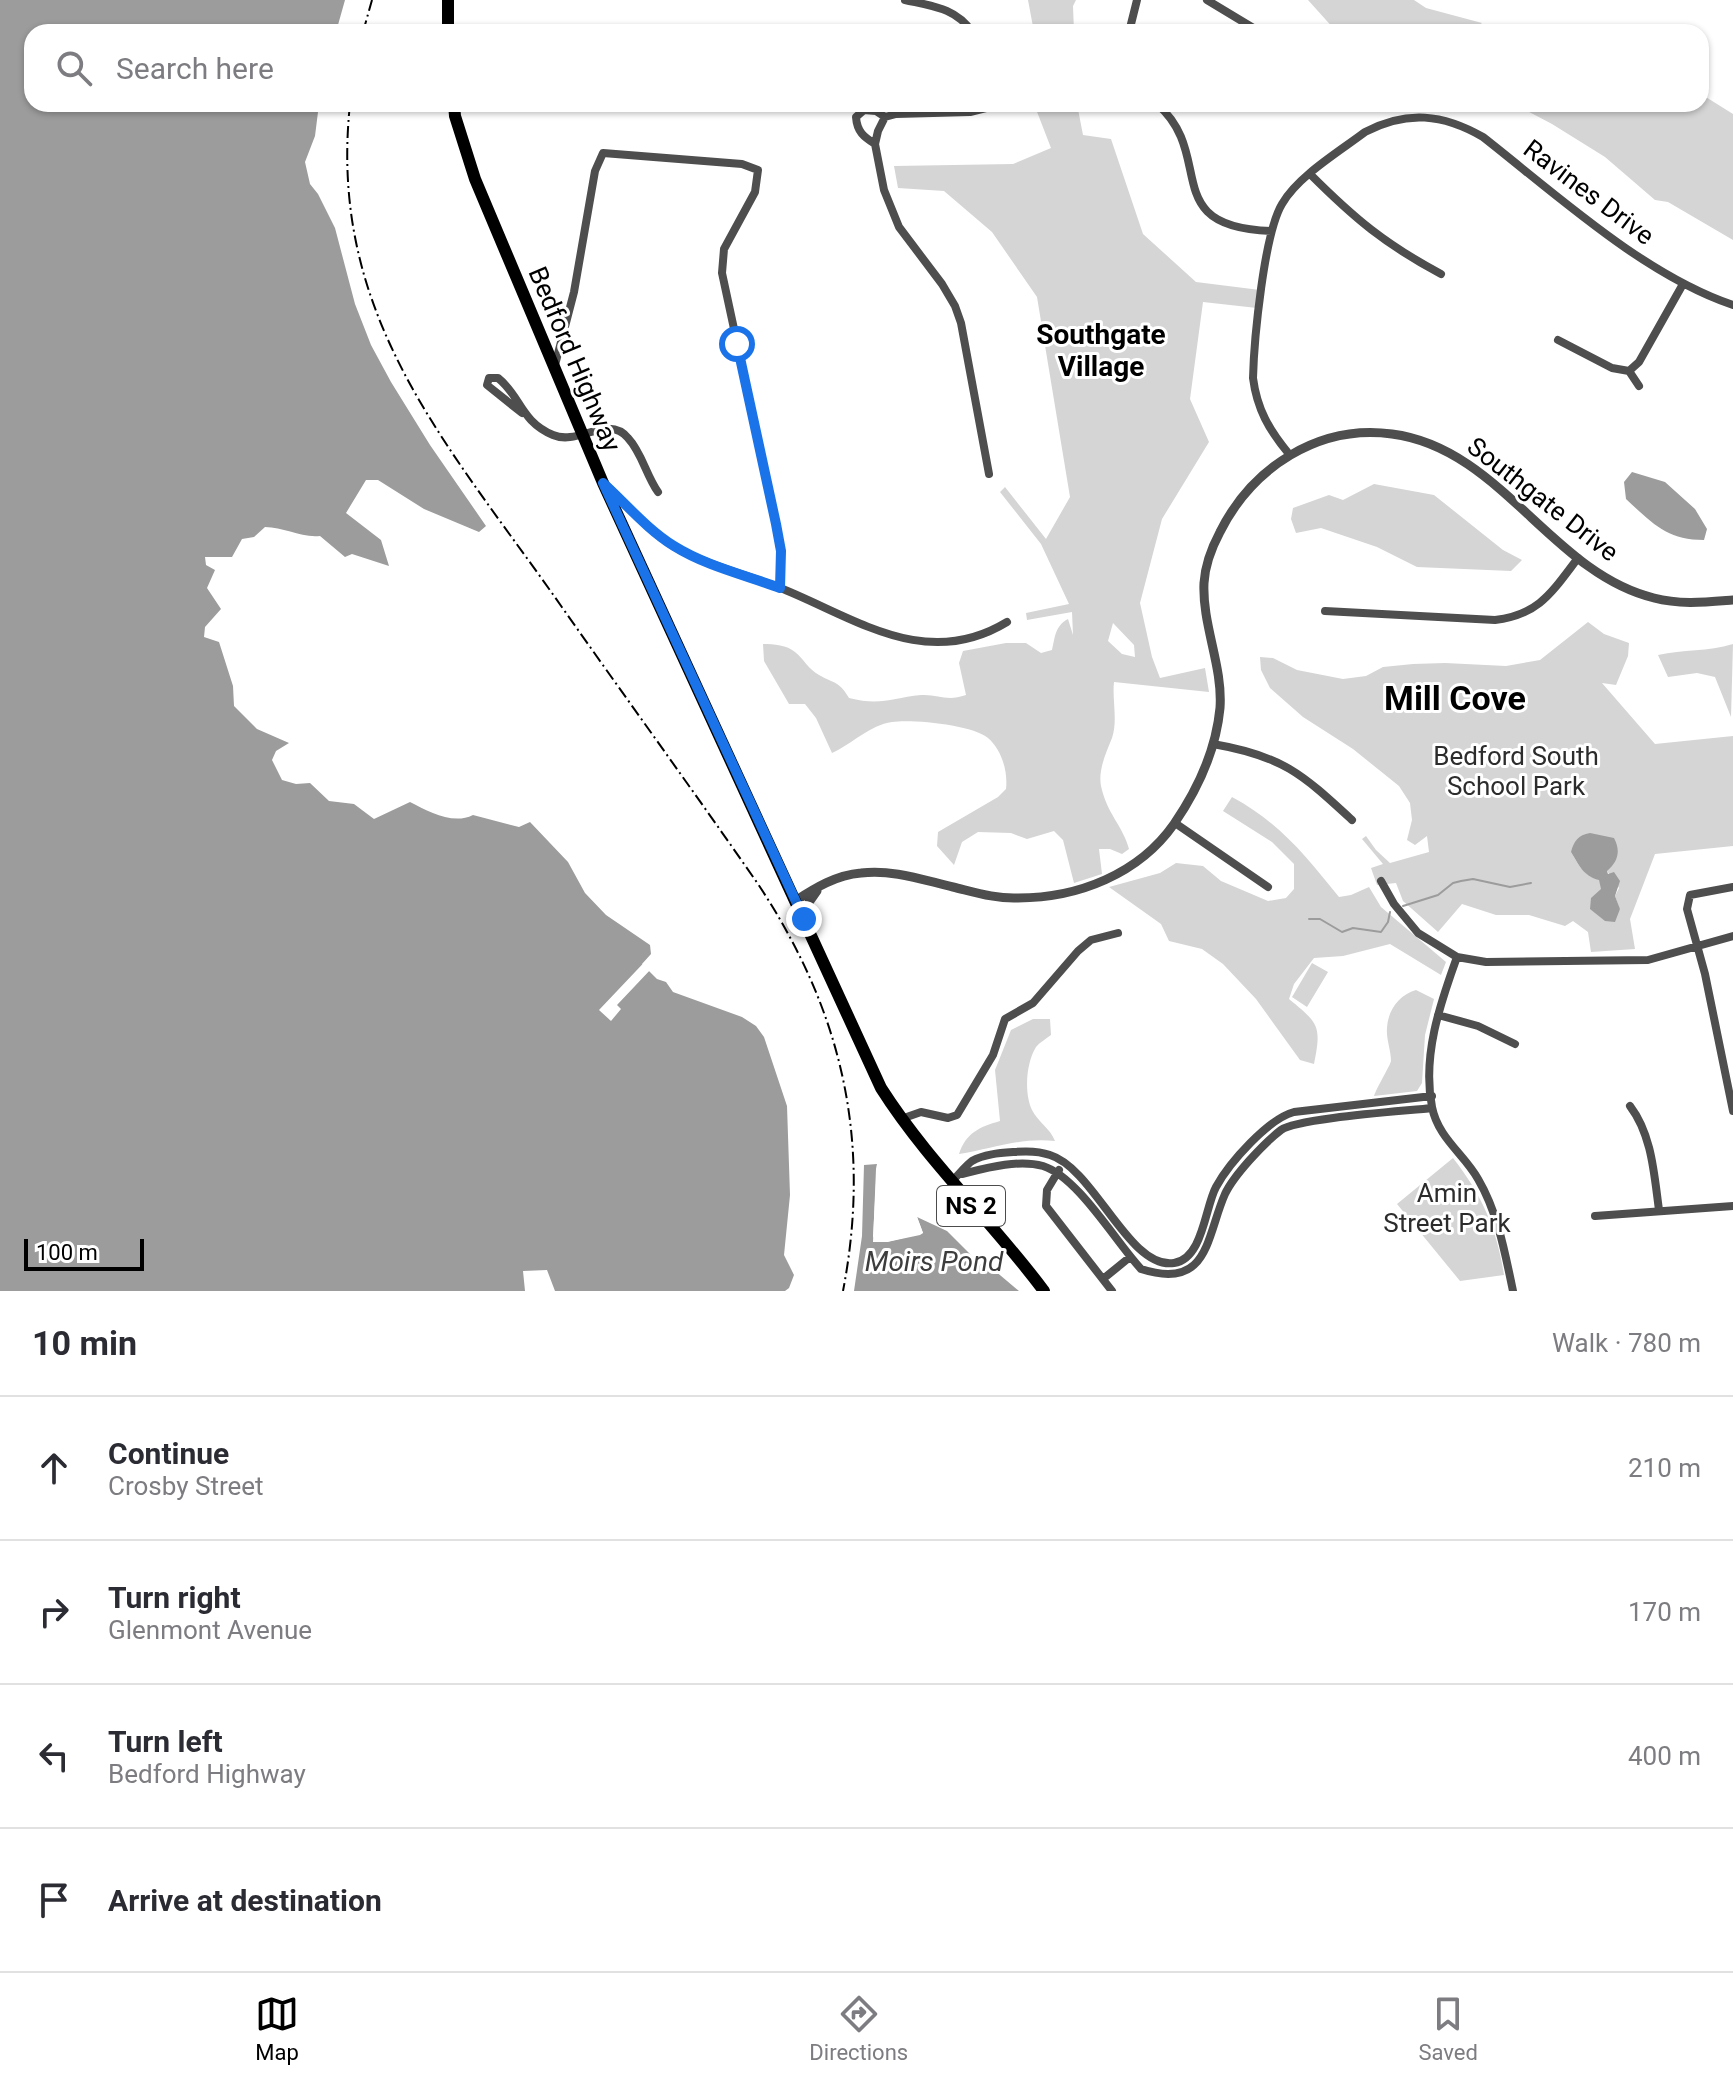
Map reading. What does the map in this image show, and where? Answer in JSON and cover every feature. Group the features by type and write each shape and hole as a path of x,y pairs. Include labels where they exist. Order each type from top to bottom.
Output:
{"main road":[{"path":"448,0 448,24"},
{"name":"Bedford Highway","path":"455,112 475,179 603,483 881,1088 901,1119 956,1178 1044,1291"}],"street":[{"path":"905,0 953,12 966,24"},
{"path":"1131,24 1137,0"},
{"path":"1207,0 1247,24"},
{"path":"862,112 856,117 857,127 862,136 875,144"},
{"path":"878,112 885,117"},
{"path":"970,112 885,117 875,144 889,208 899,227 942,284 961,323 989,474"},
{"path":"1163,112 1179,132 1198,198 1209,216 1245,230 1271,231"},
{"name":"Ravines Drive","path":"1289,454 1267,427 1255,395 1253,378 1253,358 1271,231 1282,203 1310,174 1378,125 1411,118 1448,120 1483,137 1632,251 1683,284 1733,305"},
{"path":"555,366 574,292 595,171 603,153 742,164 758,170 755,192 724,249 722,273 781,551 780,588"},
{"path":"1310,174 1378,237 1441,274"},
{"path":"1629,371 1639,362 1683,284"},
{"path":"1558,340 1612,368 1629,371 1639,386"},
{"path":"522,413 506,384 498,378 489,378 487,385 536,426 554,436 569,440 610,428 624,433 637,449 658,492"},
{"name":"Southgate Drive","path":"795,901 821,885 860,873 882,872 988,895 1015,899 1043,897 1088,888 1109,880 1154,846 1175,823 1200,781 1213,744 1220,706 1205,607 1204,580 1208,564 1227,518 1247,490 1289,454 1322,439 1357,433 1394,434 1431,445 1468,465 1578,558 1615,583 1651,598 1677,602 1733,600"},
{"path":"603,483 675,547 911,641 936,644 985,635 1007,622"},
{"path":"1325,611 1495,620 1513,618 1547,598 1578,558"},
{"path":"1213,744 1244,749 1291,768 1352,820"},
{"path":"1175,823 1268,887"},
{"path":"1381,881 1400,912 1418,933 1457,957 1486,962 1633,961 1661,958 1733,936"},
{"path":"804,919 805,908 821,885"},
{"path":"1733,887 1697,892 1687,900 1733,1111"},
{"path":"901,1119 921,1112 948,1118 957,1115 993,1055 1005,1019 1033,1003 1091,940 1118,933"},
{"path":"1457,957 1432,1036 1432,1108 1440,1129 1480,1182 1504,1247 1513,1291"},
{"path":"1438,1015 1478,1026 1515,1044"},
{"path":"956,1178 970,1162 996,1154 1025,1151 1050,1155 1066,1163 1079,1175 1138,1248 1157,1262 1176,1263 1188,1255 1199,1241 1215,1190 1223,1176 1273,1121 1294,1112 1432,1096"},
{"path":"1630,1106 1642,1122 1652,1161 1659,1210"},
{"path":"956,1178 986,1168 1031,1164 1056,1172 1069,1181 1141,1269 1159,1275 1180,1274 1199,1262 1209,1245 1225,1194 1233,1181 1284,1128 1311,1121 1432,1108"},
{"path":"1066,1163 1056,1172 1047,1190 1046,1206 1112,1291"},
{"path":"1595,1216 1733,1206"},
{"path":"1103,1279 1130,1257"}],"green space":[{"path":"1028,0 1076,0 1073,6 1074,24 1032,24"},
{"path":"1308,0 1414,0 1426,8 1482,23 1481,24 1330,24"},
{"path":"1709,99 1733,114 1733,240 1668,202 1655,200 1605,157 1529,112 1709,112"},
{"path":"1037,112 1079,112 1083,135 1111,139 1143,234 1196,282 1260,290 1257,308 1203,302 1190,399 1209,442 1162,519 1140,603 1160,678 1205,668 1209,692 1114,682 1114,731 1100,780 1107,804 1129,849 1122,854 1099,849 1102,874 1074,883 1063,840 1054,831 1027,839 1011,833 978,832 962,842 954,865 937,846 938,832 998,797 1006,789 1003,762 988,738 980,733 942,724 892,722 876,727 832,753 816,718 805,704 789,704 764,661 763,644 780,645 792,650 815,673 839,686 849,698 878,701 921,695 953,698 966,695 959,663 963,651 1006,643 1026,643 1041,653 1052,650 1058,628 1068,619 1073,635 1072,612 1027,620 1026,613 1069,604 1041,544 1000,492 1005,487 1046,539 1070,497 1037,297 992,232 944,191 898,188 894,166 1013,164 1051,148","holes":["1113,623 1134,645 1135,657 1122,654 1108,641"]},
{"path":"1374,484 1434,495 1503,550 1522,560 1511,571 1417,567 1377,547 1321,528 1296,533 1291,519 1293,508 1329,495 1343,500"},
{"name":"Bedford South School Park","path":"1588,622 1604,634 1629,643 1628,656 1616,685 1602,683 1655,744 1733,736 1733,846 1655,854 1630,919 1635,949 1591,952 1588,932 1573,921 1565,926 1529,915 1496,915 1462,904 1438,932 1403,901 1396,883 1377,885 1371,868 1383,864 1362,839 1366,836 1390,863 1429,852 1427,836 1415,845 1407,840 1412,820 1410,803 1399,786 1353,749 1303,717 1270,688 1261,670 1260,657 1273,658 1297,670 1343,679 1366,676 1383,667 1413,664 1506,666 1540,660","holes":["1571,852 1607,871 1619,888 1615,896 1620,910 1591,899 1602,889 1599,879 1585,873"]},
{"path":"1733,644 1731,717 1715,677 1697,673 1668,677 1658,655 1714,648"},
{"path":"1232,797 1278,829 1339,897 1369,887 1381,907 1446,962 1441,975 1390,944 1343,956 1314,958 1294,984 1289,999 1315,1026 1318,1041 1314,1064 1300,1060 1256,999 1223,964 1202,949 1169,941 1161,924 1109,887 1160,873 1176,863 1203,866 1221,881 1268,901 1286,898 1294,889 1294,864 1272,842 1223,811"},
{"path":"1312,963 1328,972 1307,1007 1292,997"},
{"path":"1416,990 1434,999 1425,1035 1422,1083 1417,1091 1374,1096 1391,1061 1387,1032 1390,1015 1400,999"},
{"path":"1033,1019 1050,1019 1051,1035 1038,1045 1028,1069 1029,1103 1055,1141 1018,1142 959,1154 974,1132 1000,1121 995,1070 1011,1030"},
{"name":"Amin Street Park","path":"1453,1158 1487,1213 1504,1275 1460,1281 1397,1204"}],"water":[{"path":"0,0 345,0 338,24 24,24 24,112 318,112 315,136 305,162 310,184 335,228 355,304 371,345 430,445 486,526 479,532 424,509 378,480 366,480 346,513 381,540 389,566 352,554 345,557 320,536 265,527 254,537 242,539 232,557 205,557 206,565 215,570 207,588 221,609 205,627 204,637 219,642 233,686 234,706 257,729 289,743 276,751 272,760 282,780 296,784 310,783 329,801 354,804 374,819 410,802 449,818 473,815 519,827 530,822 568,862 585,893 606,915 650,945 651,954 642,964 657,979 666,982 673,992 742,1017 756,1026 764,1037 787,1106 790,1195 784,1255 794,1275 785,1291 555,1291 547,1270 523,1271 525,1291 0,1291"},
{"path":"1632,472 1665,482 1695,509 1707,529 1704,540 1670,533 1652,523 1626,499 1624,482"},
{"path":"1590,833 1614,838 1616,843 1617,856 1607,871 1608,874 1614,872 1620,881 1615,896 1620,909 1615,922 1605,921 1590,909 1591,898 1601,889 1599,880 1585,873 1571,852 1577,839"},
{"name":"Moirs Pond","path":"877,1164 873,1237 887,1242 920,1235 923,1233 917,1217 947,1231 980,1264 994,1270 1019,1291 854,1291 862,1236 864,1165"}],"pier":[{"path":"654,952 655,956 647,964 652,968 617,1005 621,1009 611,1021 599,1010"},
{"path":"881,1163 877,1238 918,1231 913,1218 916,1214 923,1233 887,1242 873,1242 876,1169 877,1164"}],"waterway":[{"path":"1403,906 1438,895 1453,883 1461,881 1473,879 1510,887 1531,883"},
{"path":"1309,919 1320,919 1342,932 1353,928 1381,932 1390,912"}],"railway":[{"path":"365,24 372,0"},
{"path":"350,112 348,178 357,245 375,308 401,367 471,480 758,884 811,980 843,1078 851,1129 854,1182 843,1291"}],"district":[{"name":"Southgate Village","path":"1101,350"},
{"name":"Mill Cove","path":"1455,698"}],"route":[{"path":"737,344 781,551 780,588 675,547 603,483 804,919"}]}
